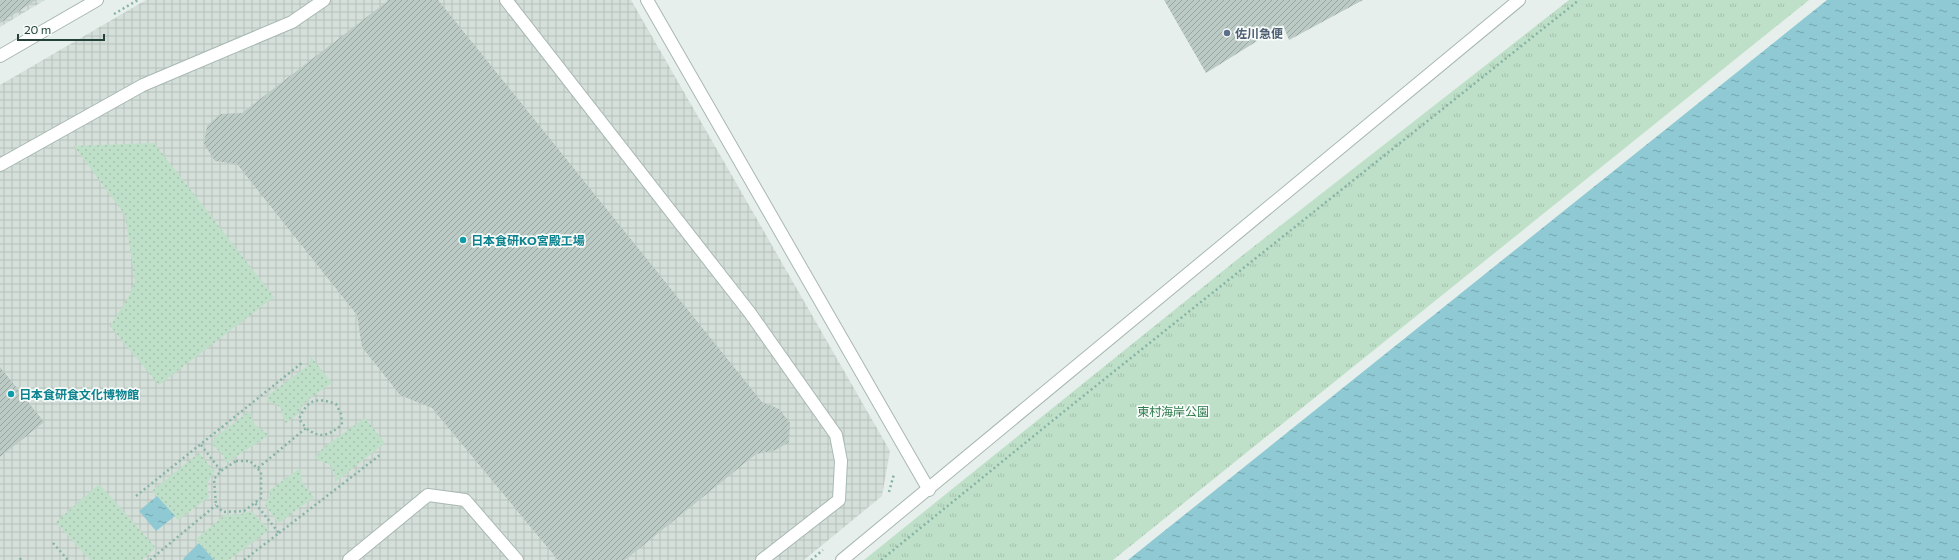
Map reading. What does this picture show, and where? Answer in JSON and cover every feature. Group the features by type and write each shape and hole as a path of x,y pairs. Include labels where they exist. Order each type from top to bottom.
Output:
{"street":[{"path":"0,56 97,0"},
{"path":"0,165 143,85 292,22 324,0"},
{"path":"506,0 750,312 836,435 841,461 839,500 762,560"},
{"path":"647,0 928,490"},
{"path":"842,560 1519,0"},
{"path":"348,560 428,496 465,500 516,560"}],"path":[{"path":"880,560 1579,0"},
{"path":"136,496 303,362"},
{"path":"322,399 336,404 341,414 342,425 329,434 321,435 315,435 306,428 299,419 303,410 313,401 322,399"},
{"path":"258,468 306,428"},
{"path":"201,445 221,471"},
{"path":"244,560 380,455"},
{"path":"236,461 250,461 258,468 261,472 261,498 244,511 223,512 216,505 214,479 221,471 236,461"},
{"path":"255,503 279,533"},
{"path":"150,560 216,505"},
{"path":"53,544 68,560"}],"shaded area":[{"path":"0,0 45,0 0,27"},
{"path":"146,0 631,0 890,451 882,496 804,560 0,560 0,85"}],"green space":[{"name":"東村海岸公園","path":"1569,0 1809,0 1113,560 864,560 1234,262"},
{"path":"154,143 274,297 159,385 110,326 129,296 135,281 125,215 74,146"},
{"path":"311,357 332,383 310,398 301,407 297,415 286,423 282,410 278,406 268,401 267,396 309,365"},
{"path":"250,411 254,424 269,435 226,463 223,455 212,444 215,437"},
{"path":"365,418 385,443 335,482 335,475 330,465 315,458 323,448"},
{"path":"199,453 215,472 208,483 209,497 178,520 152,491"},
{"path":"300,468 302,483 314,497 279,523 265,505 270,495 270,490"},
{"path":"99,484 156,548 142,560 90,560 56,522"},
{"path":"251,511 269,530 229,560 214,560 196,539 225,515 241,514"}],"water":[{"path":"1827,0 1959,0 1959,560 1128,560"},
{"path":"157,496 175,516 156,531 139,511"},
{"path":"199,543 214,560 184,560 183,559"}],"building":[{"path":"0,0 36,0 0,23"},
{"name":"日本食研KO宮殿工場","path":"389,0 438,0 762,402 779,409 790,423 789,442 776,450 756,454 625,560 558,560 432,408 400,395 362,347 357,315 237,164 215,161 204,144 207,126 220,114 242,113"},
{"name":"佐川急便","path":"1164,0 1363,0 1289,40 1283,25 1206,73"},
{"name":"日本食研食文化博物館","path":"0,367 44,422 0,457"}],"place":[{"name":"佐川急便","path":"1227,33"},
{"name":"日本食研KO宮殿工場","path":"463,240"},
{"name":"日本食研食文化博物館","path":"11,394"}]}
